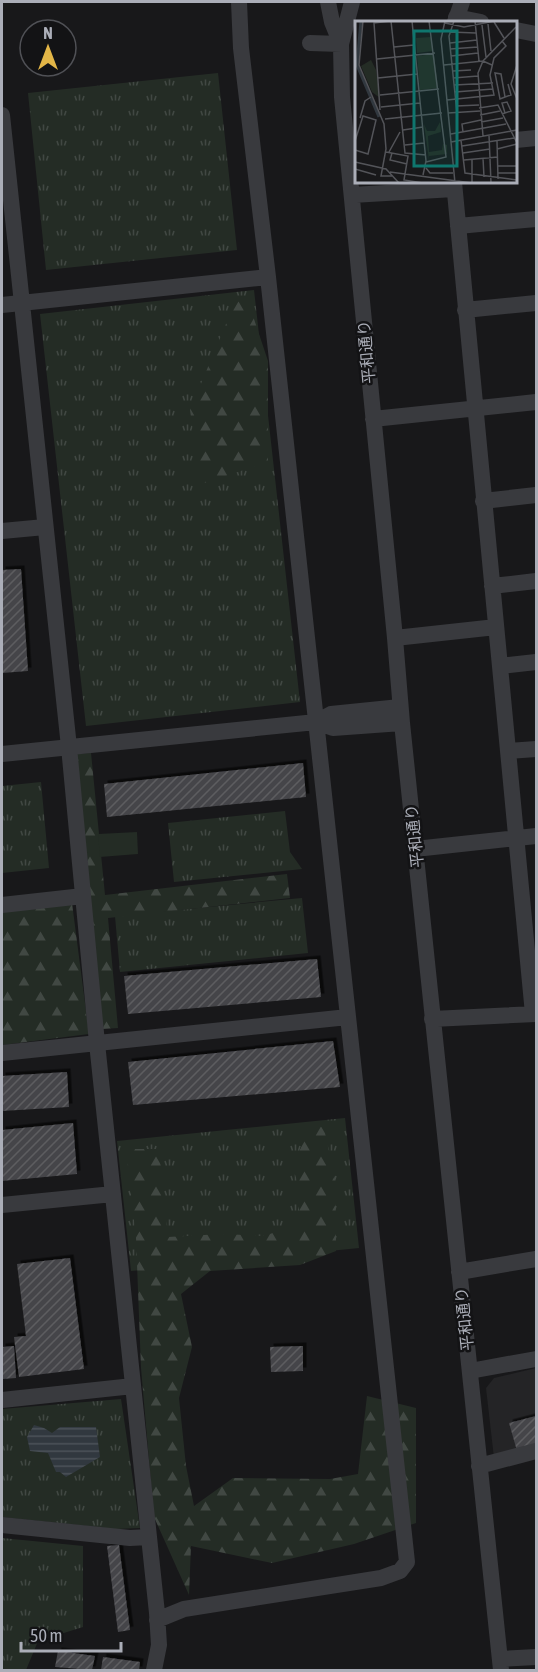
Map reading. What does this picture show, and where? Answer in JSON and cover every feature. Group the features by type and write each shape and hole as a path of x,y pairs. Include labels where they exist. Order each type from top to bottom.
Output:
{"street":[{"path":"158,1620 184,1609 381,1578 400,1571 407,1562 268,277 241,48 239,2"},
{"path":"310,43 342,44 332,22 328,2"},
{"name":"平和通り","path":"352,2 342,44 342,97 401,715 501,1665"},
{"path":"458,14 478,21"},
{"path":"517,30 537,34"},
{"path":"2,115 4,173 21,303 69,747 97,1043 158,1620 159,1645 154,1671"},
{"path":"517,140 537,138"},
{"path":"352,195 454,185 516,838 531,934 535,1014 432,1019"},
{"path":"458,226 537,219"},
{"path":"2,305 268,277"},
{"path":"465,310 537,303"},
{"path":"373,419 537,402"},
{"path":"483,501 537,495"},
{"path":"2,531 45,527"},
{"path":"492,586 537,581"},
{"path":"395,638 496,627"},
{"path":"500,666 537,662"},
{"path":"2,754 316,722 331,714 401,715"},
{"path":"508,751 537,749"},
{"path":"415,849 537,836"},
{"path":"2,904 83,896"},
{"path":"2,1053 348,1017"},
{"path":"2,1205 113,1194"},
{"path":"459,1272 537,1259"},
{"path":"470,1371 537,1359"},
{"path":"2,1400 133,1386"},
{"path":"479,1466 537,1451"},
{"path":"2,1525 130,1538 149,1537"},
{"path":"501,1665 537,1657"}],"shaded area":[{"path":"536,1368 536,1446 494,1458 486,1388 494,1378"},
{"path":"34,1425 52,1433 60,1427 96,1427 100,1457 66,1477 56,1472 48,1453 30,1451 27,1437"}],"green space":[{"path":"218,73 237,250 46,270 28,93"},
{"path":"254,290 300,702 86,726 40,314"},
{"path":"236,300 250,307 268,361 268,462 201,484 190,410"},
{"path":"91,753 105,895 287,874 290,898 108,918 118,1028 102,1029 76,754"},
{"path":"41,782 49,868 2,873 2,786"},
{"path":"285,811 290,852 302,869 174,882 168,823"},
{"path":"137,832 138,854 100,857 98,834"},
{"path":"302,898 308,953 120,972 115,916"},
{"path":"72,903 89,1034 2,1045 2,912"},
{"path":"345,1118 359,1248 131,1271 117,1141"},
{"path":"310,1122 324,1128 335,1179 336,1251 300,1265 210,1271 181,1294 192,1347 179,1398 186,1466 194,1506 233,1478 330,1479 358,1474 367,1396 416,1408 416,1523 354,1544 272,1563 191,1546 189,1595 154,1517 141,1368 136,1238 126,1149 159,1149 168,1237 222,1234 264,1236 299,1224 299,1186 293,1169"},
{"path":"121,1399 140,1528 115,1529 2,1517 2,1409"},
{"path":"2,1538 83,1546 83,1627 38,1641 26,1670 2,1670"}],"building":[{"path":"21,569 28,671 2,673 2,570"},
{"path":"303,763 306,797 107,817 104,784"},
{"path":"317,959 321,997 128,1014 124,976"},
{"path":"333,1041 340,1087 133,1105 128,1062"},
{"path":"67,1072 69,1107 2,1111 2,1076"},
{"path":"73,1123 77,1174 2,1181 2,1130"},
{"path":"70,1258 84,1369 19,1377 14,1337 26,1336 17,1264"},
{"path":"14,1346 16,1378 3,1379 2,1347"},
{"path":"303,1346 303,1371 271,1372 270,1347"},
{"path":"536,1416 536,1446 517,1451 509,1423"},
{"path":"119,1545 130,1630 118,1632 107,1546"},
{"path":"58,1651 95,1656 92,1670 55,1667"},
{"path":"103,1657 140,1662 139,1670 101,1670"}]}
